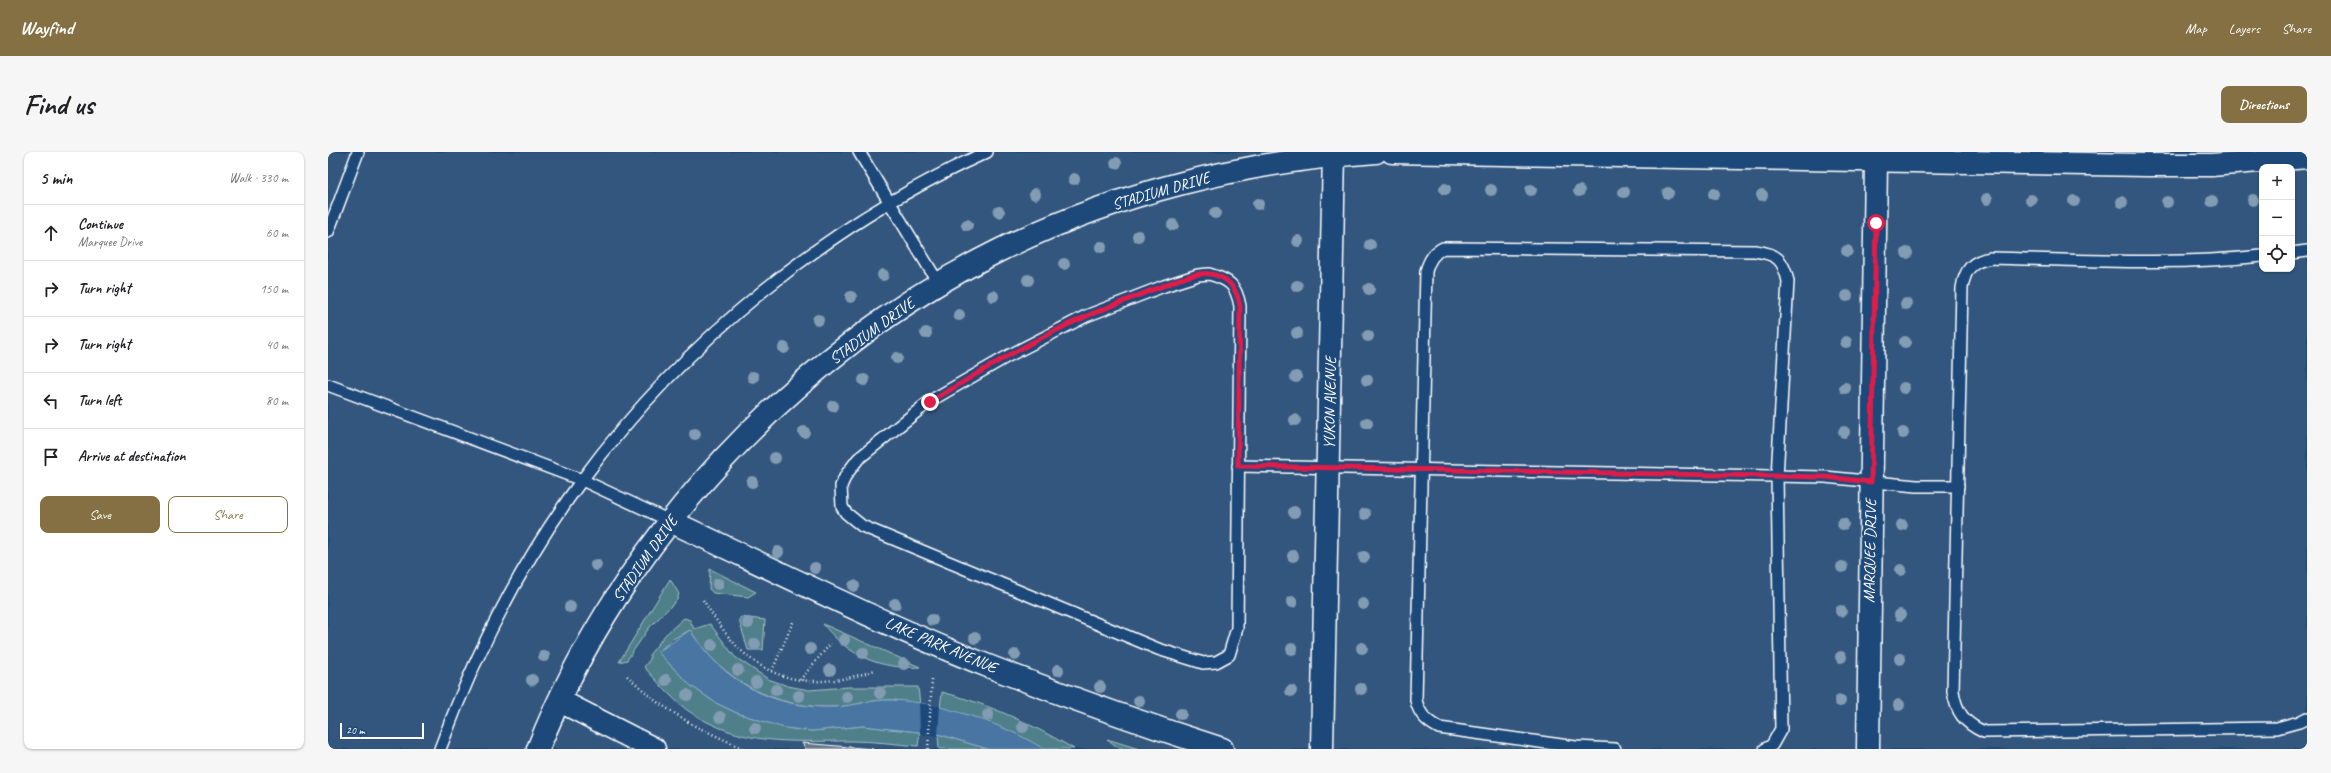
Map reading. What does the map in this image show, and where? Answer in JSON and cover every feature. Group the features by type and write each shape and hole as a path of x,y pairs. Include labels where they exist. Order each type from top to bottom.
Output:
{"street":[{"name":"STADIUM DRIVE","path":"538,749 585,651 642,559 670,521 698,488 753,429 799,385 848,345 939,284 998,251 1032,235 1150,192 1271,164 1334,154 1376,152"},
{"path":"1392,152 1876,161 1982,157 2211,165 2307,157"},
{"name":"YUKON AVENUE","path":"1322,749 1334,154"},
{"name":"MARQUEE DRIVE","path":"1868,749 1876,161"},
{"name":"LAKE PARK AVENUE","path":"670,521 794,581 988,666 1222,749"},
{"path":"560,701 654,749"}],"lane":[{"path":"328,232 358,152"},
{"path":"859,152 939,284"},
{"path":"440,749 478,656 499,615 540,545 582,480 660,388 722,328 790,271 890,203 988,152"},
{"path":"1615,749 1576,748 1439,728 1423,716 1418,709 1416,700 1426,271 1436,251 1443,248 1729,250 1767,252 1778,258 1785,268 1788,281 1777,477 1781,729 1772,745 1765,749"},
{"path":"2295,252 2307,251"},
{"path":"2259,256 2232,259 2136,261 1990,258 1978,260 1969,266 1964,276 1962,288 1953,691 1955,704 1961,717 1971,726 1984,732 2277,728 2299,722 2307,718"},
{"path":"1198,274 1209,274 1232,284 1238,295 1240,306 1238,466 1237,628 1229,655 1216,662 1203,662 1158,649 862,526 846,513 840,497 841,486 851,466 930,402 1008,356 1086,316 1198,274"},
{"path":"328,385 582,480 670,521"},
{"path":"1238,466 1328,469 1825,477 1916,486 1958,486"}],"path":[{"path":"703,600 721,625 750,659 772,671 800,680 828,682 854,677 875,670"},
{"path":"772,671 794,620"},
{"path":"800,680 831,643"},
{"path":"627,676 657,702 693,725 744,749"},
{"path":"928,748 930,690 932,679"}],"shaded area":[{"path":"328,152 2307,152 2307,749 328,749"},
{"path":"690,630 703,648 734,678 752,689 771,697 791,703 812,706 835,707 885,700 930,705 991,723 1044,749 988,749 938,734 863,726 812,731 785,728 737,713 716,703 690,685 658,652"}],"green space":[{"path":"710,569 756,592 748,597 713,593 709,589"},
{"path":"670,579 679,594 677,600 649,628 627,660 619,662"},
{"path":"741,617 765,620 763,650 748,650 739,620"},
{"path":"684,618 690,620 694,629 710,624 735,657 768,679 788,686 809,690 848,687 918,687 920,705 896,700 886,700 835,707 813,706 792,703 771,697 734,677 718,664 703,648 690,630 673,639 658,652 690,685 716,703 737,713 785,728 812,731 863,726 920,732 918,746 859,741 787,741 766,739 747,736 707,722 681,705 644,667 650,659 650,654 665,635"},
{"path":"823,624 920,667 891,666 866,658 843,644 832,635"},
{"path":"942,692 977,702 1010,716 1042,731 1074,749 1044,749 1003,728 940,708"},
{"path":"938,734 988,749 939,749"},
{"path":"1107,739 1139,749 1120,749"}],"pier":[{"path":"919,703 940,706 938,736 920,734"}],"building":[{"path":"802,743 873,749 806,749"}],"route":[{"path":"930,402 1008,356 1086,316 1198,274 1209,274 1220,277 1232,284 1238,295 1240,306 1238,466 1277,468 1825,477 1871,482 1876,223"}]}
